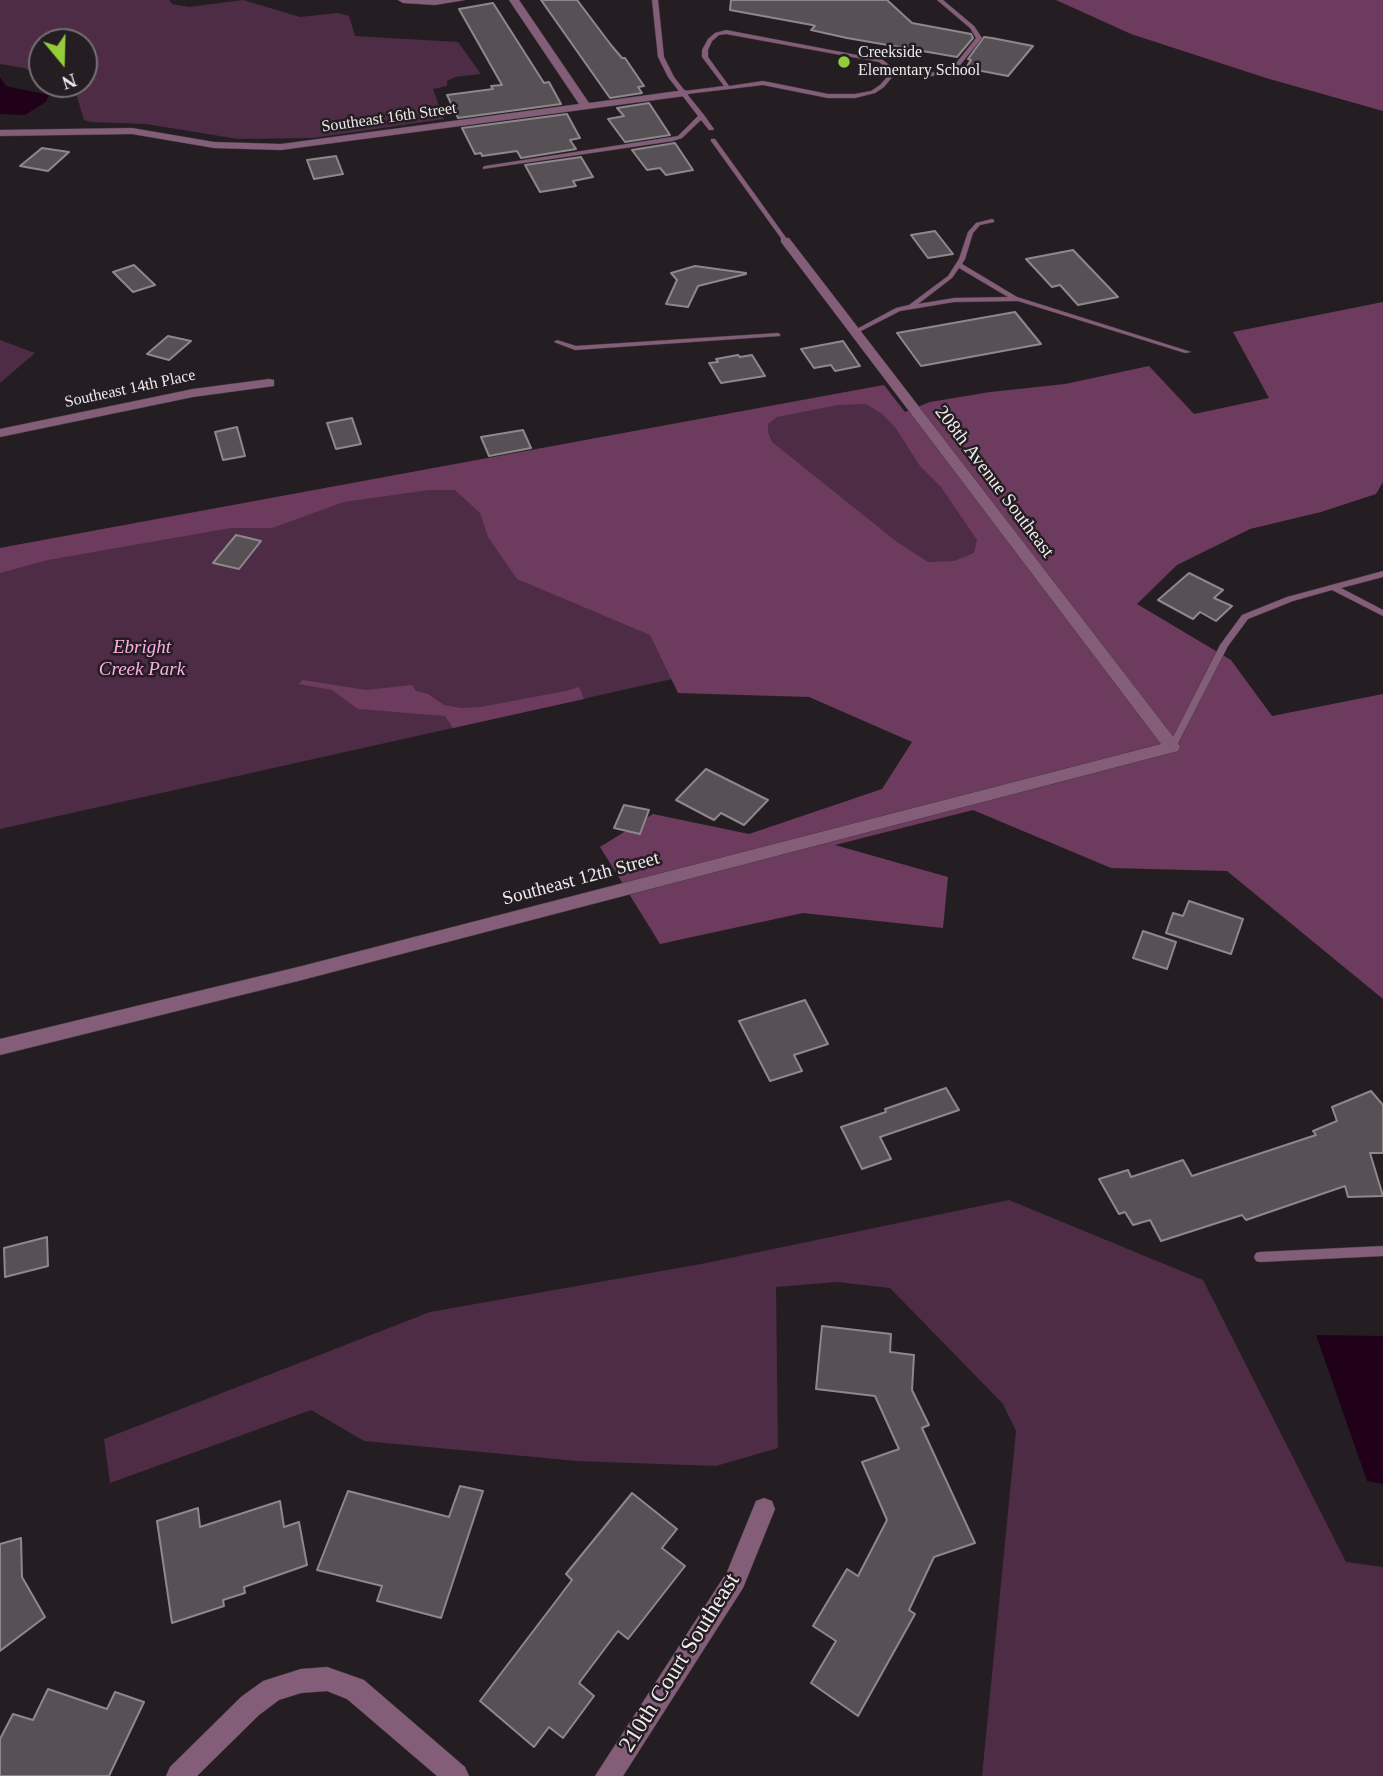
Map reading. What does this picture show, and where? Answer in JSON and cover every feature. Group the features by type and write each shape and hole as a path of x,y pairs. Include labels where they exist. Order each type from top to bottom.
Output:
{"street":[{"path":"403,0 460,0"},
{"path":"514,0 586,106"},
{"name":"Southeast 16th Street","path":"0,133 96,130 158,134 214,145 281,147 685,93"},
{"name":"208th Avenue Southeast","path":"785,240 1172,747"},
{"name":"Southeast 14th Place","path":"0,433 194,393 269,383"},
{"name":"Southeast 12th Street","path":"0,1047 302,973 1172,747"},
{"name":"210th Court Southeast","path":"608,1776 735,1580 764,1509"},
{"path":"180,1776 250,1706 272,1690 301,1681 327,1679 355,1689 456,1776"}],"lane":[{"path":"655,0 661,58 671,77 711,128"},
{"path":"891,74 927,75 946,72 959,63 979,38 972,27 940,0"},
{"path":"685,93 763,83 843,97 873,92 882,86 891,74 890,67 881,61 726,32 717,34 710,40 705,57 727,87"},
{"path":"485,168 673,139 702,116"},
{"path":"713,140 785,240"},
{"path":"909,307 950,276 958,264 970,233 978,224 992,221"},
{"path":"958,264 998,290 1018,299 1187,352"},
{"path":"855,332 898,309 954,300 1018,299"},
{"path":"557,342 575,348 778,335"},
{"path":"1172,747 1224,645 1245,617 1290,599 1383,574"},
{"path":"1332,587 1383,613"},
{"path":"1260,1257 1383,1251"}],"green space":[{"path":"0,0 169,0 172,4 189,7 243,0 300,17 338,13 349,16 355,36 458,42 481,74 455,77 447,81 447,86 433,89 444,119 313,138 238,139 146,124 84,120 77,98 98,98 98,28 28,28 28,70 0,64"},
{"path":"0,340 35,353 0,383"},
{"name":"Ebright Creek Park","path":"884,385 1044,596 0,829 0,548"},
{"path":"1009,1200 1203,1280 1346,1562 1383,1567 1383,1776 982,1776 1016,1431 1003,1404 890,1288 837,1282 776,1287 778,1448 716,1466 577,1461 364,1441 311,1410 110,1483 104,1439 430,1312 701,1264"}],"shaded area":[{"path":"1056,0 1383,0 1383,111 1266,78 1131,34"},
{"path":"0,77 6,86 28,91 28,98 48,98 46,102 25,115 0,114"},
{"path":"1383,302 1383,482 1376,494 1321,512 1250,529 1177,565 1137,604 1231,660 1272,716 1383,694 1383,999 1227,871 1111,868 973,810 835,845 948,877 943,928 803,913 660,944 600,847 653,814 749,834 882,789 912,742 809,697 678,693 650,635 517,579 488,537 480,513 455,490 429,490 344,502 272,528 231,528 48,560 0,573 0,548 884,385 905,412 930,402 1065,384 1149,366 1194,414 1269,398 1233,332","holes":["866,404 882,414 895,427 920,466 941,487 977,540 974,553 954,561 928,562 897,542 772,442 768,432 768,424 777,417 838,405"]},
{"path":"303,680 366,690 412,685 416,691 428,694 444,705 461,708 480,707 579,687 584,699 453,728 445,716 358,709 332,690 298,684"},
{"path":"1316,1335 1383,1336 1383,1484 1367,1481"}],"building":[{"path":"541,0 577,0 611,45 625,58 644,86 638,87 642,93 610,98"},
{"path":"731,0 887,0 912,23 971,34 973,38 957,57 847,38 811,30 815,26 812,25 730,10"},
{"path":"493,3 544,83 549,82 561,104 458,118 447,95 493,89 491,86 502,85 459,9"},
{"path":"984,37 1033,46 1008,76 966,68 971,60 968,59"},
{"path":"649,103 670,135 625,142 608,119 624,116 617,108"},
{"path":"567,114 580,138 570,140 576,149 521,158 517,151 482,156 481,153 475,154 462,128"},
{"path":"675,143 693,170 666,175 660,168 647,170 632,150"},
{"path":"42,148 69,152 48,171 20,166"},
{"path":"336,156 343,174 314,179 307,160"},
{"path":"581,157 593,177 573,181 576,186 540,192 525,165"},
{"path":"935,231 953,254 928,258 911,235"},
{"path":"1073,250 1118,297 1078,305 1060,285 1052,287 1026,259"},
{"path":"134,265 155,285 133,292 113,272"},
{"path":"695,266 746,274 698,286 688,307 666,304 677,280 671,273"},
{"path":"1015,312 1041,344 921,366 897,333"},
{"path":"168,336 191,341 169,360 147,354"},
{"path":"843,341 860,366 835,371 831,365 814,368 801,349"},
{"path":"738,355 752,355 765,376 721,383 709,363"},
{"path":"352,418 361,444 336,449 327,423"},
{"path":"237,427 245,456 223,460 215,432"},
{"path":"523,430 531,448 489,456 481,437"},
{"path":"236,535 261,541 239,569 213,563"},
{"path":"1189,573 1223,590 1214,598 1232,606 1216,621 1200,612 1193,619 1158,600"},
{"path":"706,769 768,800 744,825 721,813 714,820 676,800"},
{"path":"624,805 649,810 640,834 614,828"},
{"path":"1189,901 1243,919 1231,954 1166,933 1173,913 1183,916"},
{"path":"1143,931 1176,942 1167,969 1133,958"},
{"path":"805,1000 828,1044 794,1055 802,1071 770,1081 739,1021"},
{"path":"946,1088 959,1110 880,1137 891,1159 862,1169 841,1127"},
{"path":"1371,1091 1383,1105 1383,1153 1370,1153 1383,1196 1348,1197 1345,1186 1246,1220 1242,1215 1161,1241 1150,1220 1133,1225 1125,1212 1119,1214 1099,1179 1128,1170 1131,1177 1183,1160 1192,1176 1316,1135 1313,1131 1337,1121 1332,1107"},
{"path":"47,1237 48,1266 5,1277 4,1248"},
{"path":"822,1326 891,1334 890,1352 914,1355 912,1390 929,1425 922,1428 975,1543 934,1557 909,1610 915,1614 858,1716 811,1683 836,1641 813,1626 847,1569 858,1576 887,1520 862,1462 899,1449 875,1396 816,1389"},
{"path":"460,1486 483,1491 441,1618 377,1601 382,1586 317,1570 348,1491 449,1517"},
{"path":"632,1493 677,1529 662,1548 685,1566 628,1639 618,1631 579,1683 594,1696 563,1738 549,1727 534,1747 480,1701 572,1580 566,1574"},
{"path":"280,1501 284,1527 299,1522 307,1565 244,1587 245,1593 223,1600 224,1606 172,1623 157,1521 198,1508 200,1527"},
{"path":"21,1538 22,1577 45,1617 0,1651 0,1544"},
{"path":"48,1689 107,1709 115,1692 144,1702 109,1776 0,1776 0,1739 13,1714 33,1720"}],"place":[{"name":"Creekside Elementary School","path":"844,62"}]}
